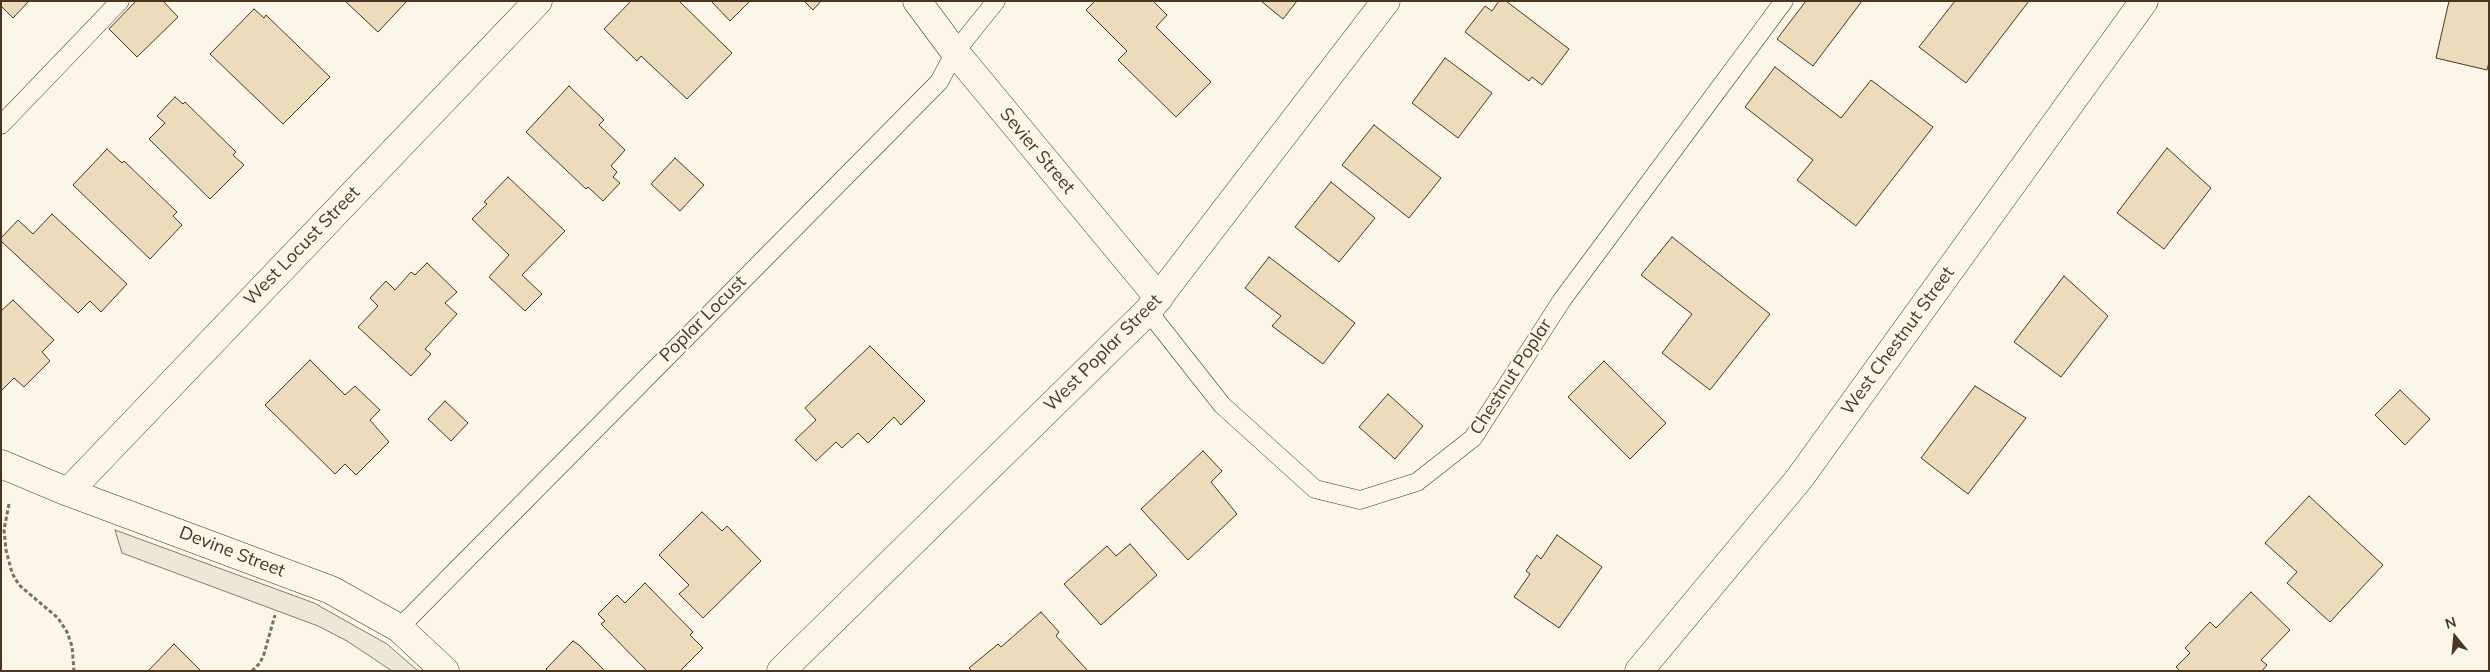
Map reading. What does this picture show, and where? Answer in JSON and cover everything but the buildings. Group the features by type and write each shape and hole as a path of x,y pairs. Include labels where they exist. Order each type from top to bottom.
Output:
{"street":[{"name":"West Locust Street","path":"68,492 538,1"},
{"name":"Sevier Street","path":"917,1 954,52 1153,304"},
{"name":"West Poplar Street","path":"781,671 1153,304 1386,1"},
{"name":"West Chestnut Street","path":"1639,671 1799,479 2144,1"},
{"name":"Devine Street","path":"1,464 68,492 331,590 399,628 445,671"}],"lane":[{"path":"1,125 120,1"},
{"name":"Poplar Locust","path":"399,628 939,82 954,52 996,1"},
{"name":"Chestnut Poplar","path":"1153,304 1222,405 1315,489 1360,500 1417,482 1472,438 1562,300 1784,1"}],"path":[{"path":"11,499 4,530 6,550 12,573 20,585 58,618 67,632 72,646 74,671"},
{"path":"252,671 260,664 275,615"}],"shaded area":[{"path":"115,530 314,603 387,644 418,671 392,671 347,641 318,626 122,553"}]}
